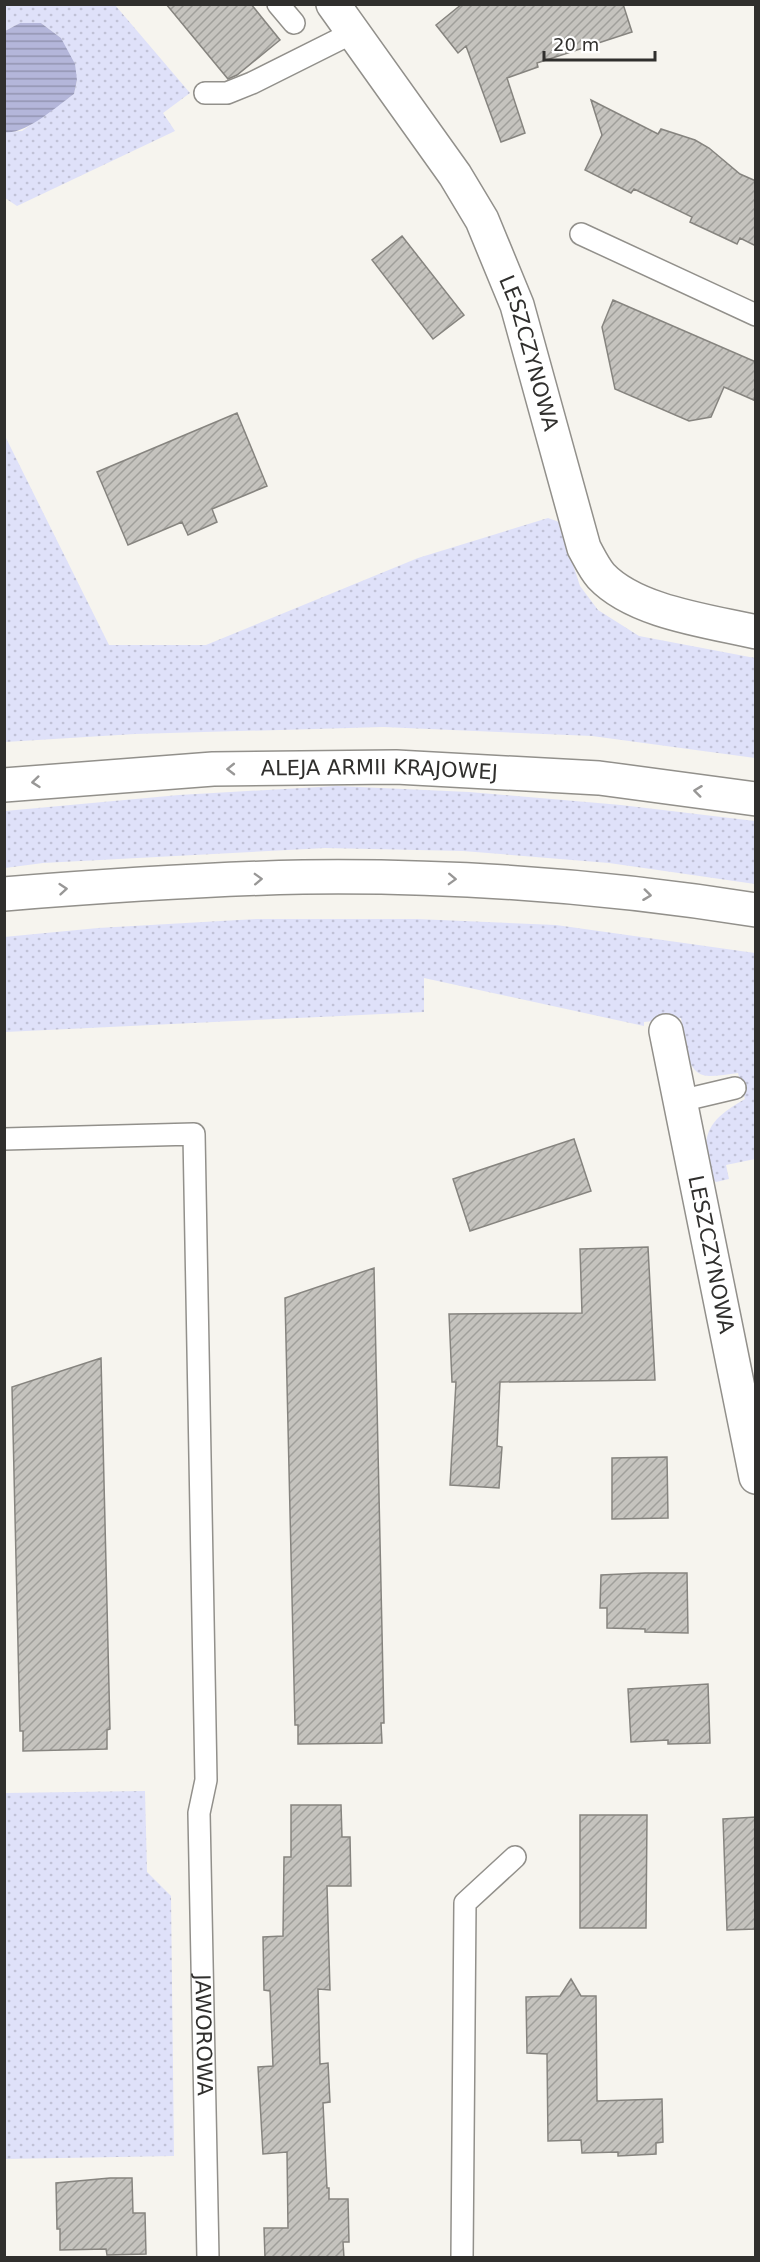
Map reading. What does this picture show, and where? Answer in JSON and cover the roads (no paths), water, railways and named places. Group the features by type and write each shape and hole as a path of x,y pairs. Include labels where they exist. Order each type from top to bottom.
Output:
{"main road":[{"name":"LESZCZYNOWA","path":"343,13 455,175 482,220 517,305 584,548 600,575 623,594 655,608 756,632"},
{"name":"ALEJA ARMII KRAJOWEJ","path":"4,785 213,769 396,767 599,778 756,799"},
{"path":"4,894 205,881 303,877 392,878 555,885 642,894 756,910"},
{"name":"LESZCZYNOWA","path":"666,1031 756,1477"}],"lane":[{"path":"278,4 294,23"},
{"path":"205,93 228,93 252,83 343,13"},
{"path":"581,234 756,315"},
{"path":"680,1101 735,1088"},
{"name":"JAWOROWA","path":"4,1139 194,1134 206,1780 199,1813 208,2258"},
{"path":"462,2258 465,1903 515,1857"}]}
